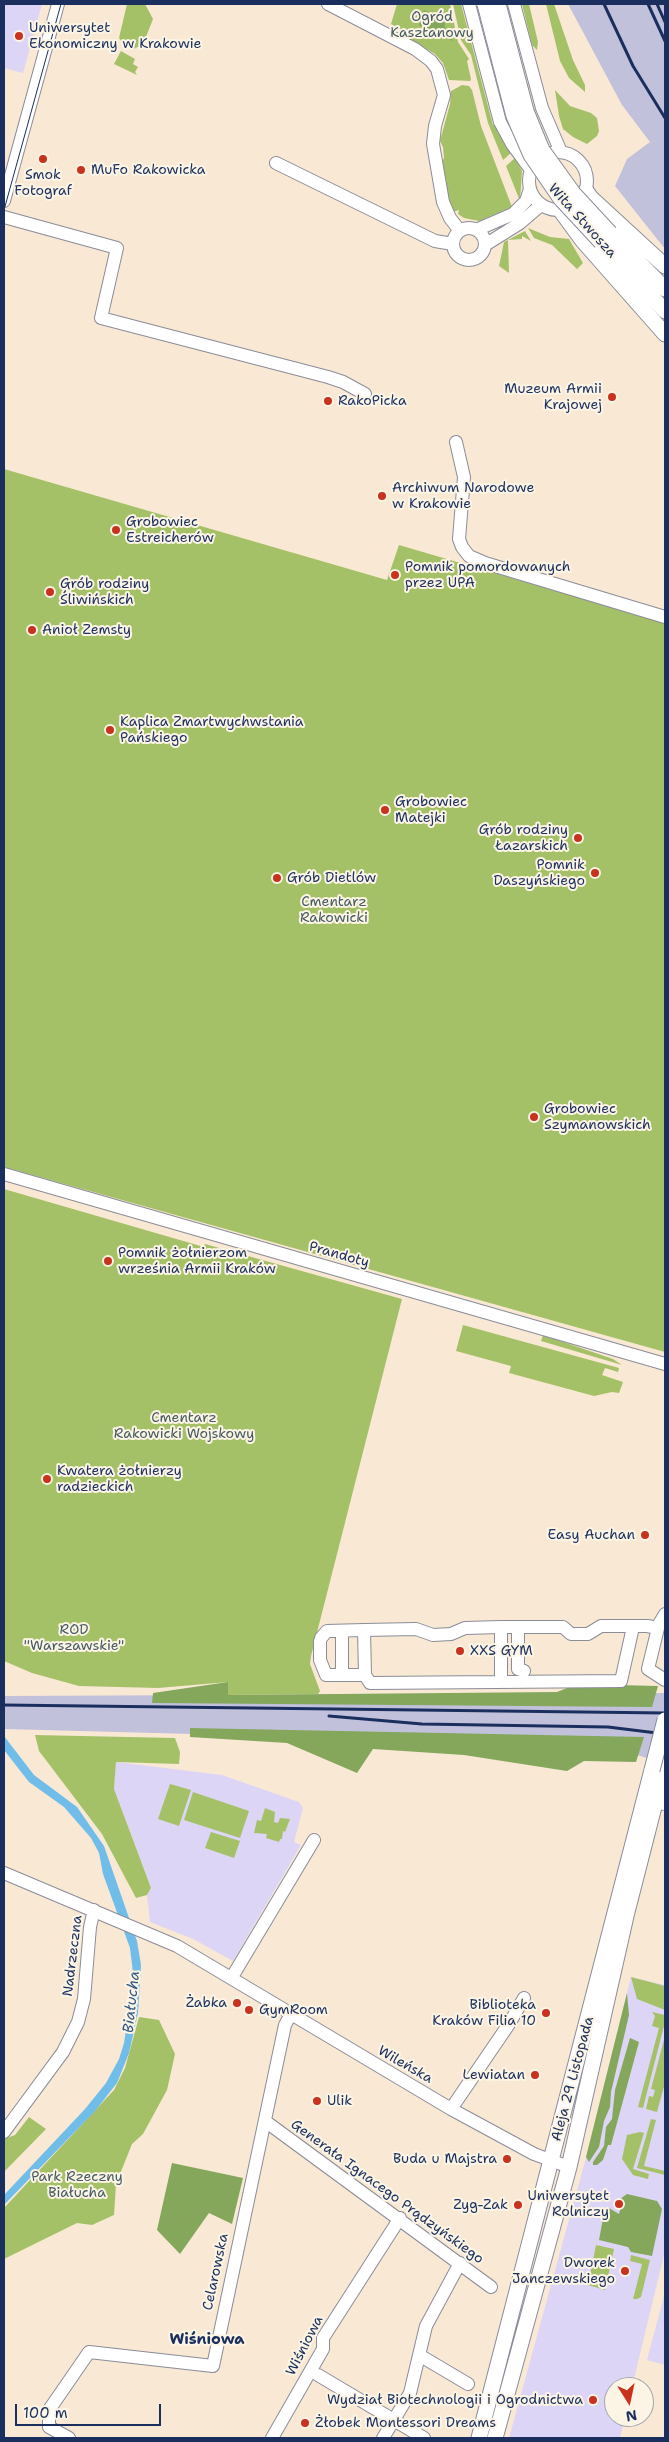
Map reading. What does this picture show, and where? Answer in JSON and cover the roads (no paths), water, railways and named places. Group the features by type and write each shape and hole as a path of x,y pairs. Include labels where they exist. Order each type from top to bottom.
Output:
{"main road":[{"name":"Wita Stwosza","path":"484,4 514,116 531,155 560,199 665,290"},
{"name":"Wita Stwosza","path":"498,4 526,111 542,150 606,238 665,311"},
{"path":"586,191 591,198 665,266"},
{"path":"561,210 583,242 665,334"},
{"name":"Aleja 29 Listopada","path":"495,2438 569,2167 626,1916 660,1803 660,1769 665,1720"},
{"name":"Aleja 29 Listopada","path":"479,2438 552,2162 660,1769"}],"street":[{"path":"4,201 58,4"},
{"path":"328,4 415,49 431,60 437,69 443,84 444,95 433,135 434,154 446,209 460,231"},
{"path":"469,4 500,122 509,140 531,170"},
{"path":"514,4 542,108 561,152"},
{"path":"476,230 513,214 526,201 530,189 531,170 543,156 561,152 575,157 581,163 588,177 586,191 576,204 561,210 548,209 541,205 530,189"},
{"path":"276,163 436,241 453,244"},
{"path":"485,245 483,236 476,230 468,228 460,231 455,236 453,244 457,255 469,260 480,256 485,245 520,223 541,205"},
{"path":"4,217 117,248 101,318 328,377 343,382 365,394"},
{"path":"456,442 464,477 459,539 469,556 484,563 665,617"},
{"name":"Prandoty","path":"4,1174 665,1364"},
{"path":"665,1614 660,1620 648,1669 665,1680"},
{"path":"365,1674 326,1675 320,1660 320,1639 327,1631 416,1629 433,1636 451,1634 465,1628 563,1627 572,1634 588,1634 601,1626 658,1628"},
{"path":"518,1627 518,1669 524,1671"},
{"path":"364,1630 365,1674 370,1683 501,1682 621,1680 633,1627"},
{"path":"501,1628 501,1682"},
{"path":"342,1636 342,1675"},
{"path":"232,1977 314,1840"},
{"name":"Wileńska","path":"4,1872 177,1946 451,2109 534,2154 569,2167"},
{"name":"Nadrzeczna","path":"4,2132 63,2052 74,2031 84,1999 90,1927 98,1912"},
{"path":"451,2109 509,2024 524,1998"},
{"name":"Celarowska","path":"69,2438 49,2427 49,2410 89,2352 213,2366 285,2025 291,2014"},
{"name":"Generała Ignacego Prądzyńskiego","path":"265,2121 400,2218 491,2287"},
{"name":"Wiśniowa","path":"272,2438 323,2349 323,2338 400,2218"},
{"path":"383,2438 410,2393 426,2326 460,2263"},
{"path":"419,2355 468,2384"},
{"name":"Wiśniowa","path":"318,2375 424,2438"}],"water":[{"name":"Białucha","path":"4,1736 34,1775 77,1807 104,1846 137,1941 141,1965 138,2013 129,2053 117,2083 95,2111 4,2205 4,2195 85,2109 106,2083 119,2059 124,2043 134,1981 130,1948 103,1874 99,1853 91,1838 64,1807 29,1782 4,1750"}],"tram line":[{"path":"4,210 61,4"}],"railway":[{"path":"604,4 633,66 665,118"},
{"path":"648,4 665,41"},
{"path":"657,4 665,22"},
{"path":"4,1705 665,1713"},
{"path":"329,1716 422,1724 608,1727 665,1734"}],"place":[{"name":"Uniwersytet Ekonomiczny w Krakowie","path":"19,36"},
{"name":"Smok Fotograf","path":"43,159"},
{"name":"MuFo Rakowicka","path":"81,170"},
{"name":"Muzeum Armii Krajowej","path":"612,397"},
{"name":"RakoPicka","path":"328,401"},
{"name":"Archiwum Narodowe w Krakowie","path":"382,496"},
{"name":"Grobowiec Estreicherów","path":"116,530"},
{"name":"Pomnik pomordowanych przez UPA","path":"395,575"},
{"name":"Grób rodziny Śliwińskich","path":"50,592"},
{"name":"Anioł Zemsty","path":"32,630"},
{"name":"Kaplica Zmartwychwstania Pańskiego","path":"110,730"},
{"name":"Grobowiec Matejki","path":"385,810"},
{"name":"Grób rodziny Łazarskich","path":"578,838"},
{"name":"Pomnik Daszyńskiego","path":"595,873"},
{"name":"Grób Dietlów","path":"277,878"},
{"name":"Grobowiec Szymanowskich","path":"534,1117"},
{"name":"Pomnik żołnierzom września Armii Kraków","path":"108,1261"},
{"name":"Kwatera żołnierzy radzieckich","path":"47,1479"},
{"name":"Easy Auchan","path":"645,1535"},
{"name":"XXS GYM","path":"460,1651"},
{"name":"Żabka","path":"237,2003"},
{"name":"GymRoom","path":"249,2010"},
{"name":"Biblioteka Kraków Filia 10","path":"546,2013"},
{"name":"Lewiatan","path":"535,2075"},
{"name":"Ulik","path":"317,2101"},
{"name":"Buda u Majstra","path":"507,2159"},
{"name":"Uniwersytet Rolniczy","path":"619,2204"},
{"name":"Zyg-Zak","path":"518,2205"},
{"name":"Dworek Janczewskiego","path":"625,2271"},
{"name":"Wydział Biotechnologii i Ogrodnictwa","path":"593,2400"},
{"name":"Żłobek Montessori Dreams","path":"305,2423"}],"district":[{"name":"Wiśniowa","path":"207,2340"}],"park label":[{"name":"Ogród Kasztanowy","path":"432,25"},
{"name":"Cmentarz Rakowicki","path":"334,910"},
{"name":"Cmentarz Rakowicki Wojskowy","path":"184,1426"},
{"name":"ROD \"Warszawskie\"","path":"74,1638"},
{"name":"Park Rzeczny Białucha","path":"77,2186"}]}
